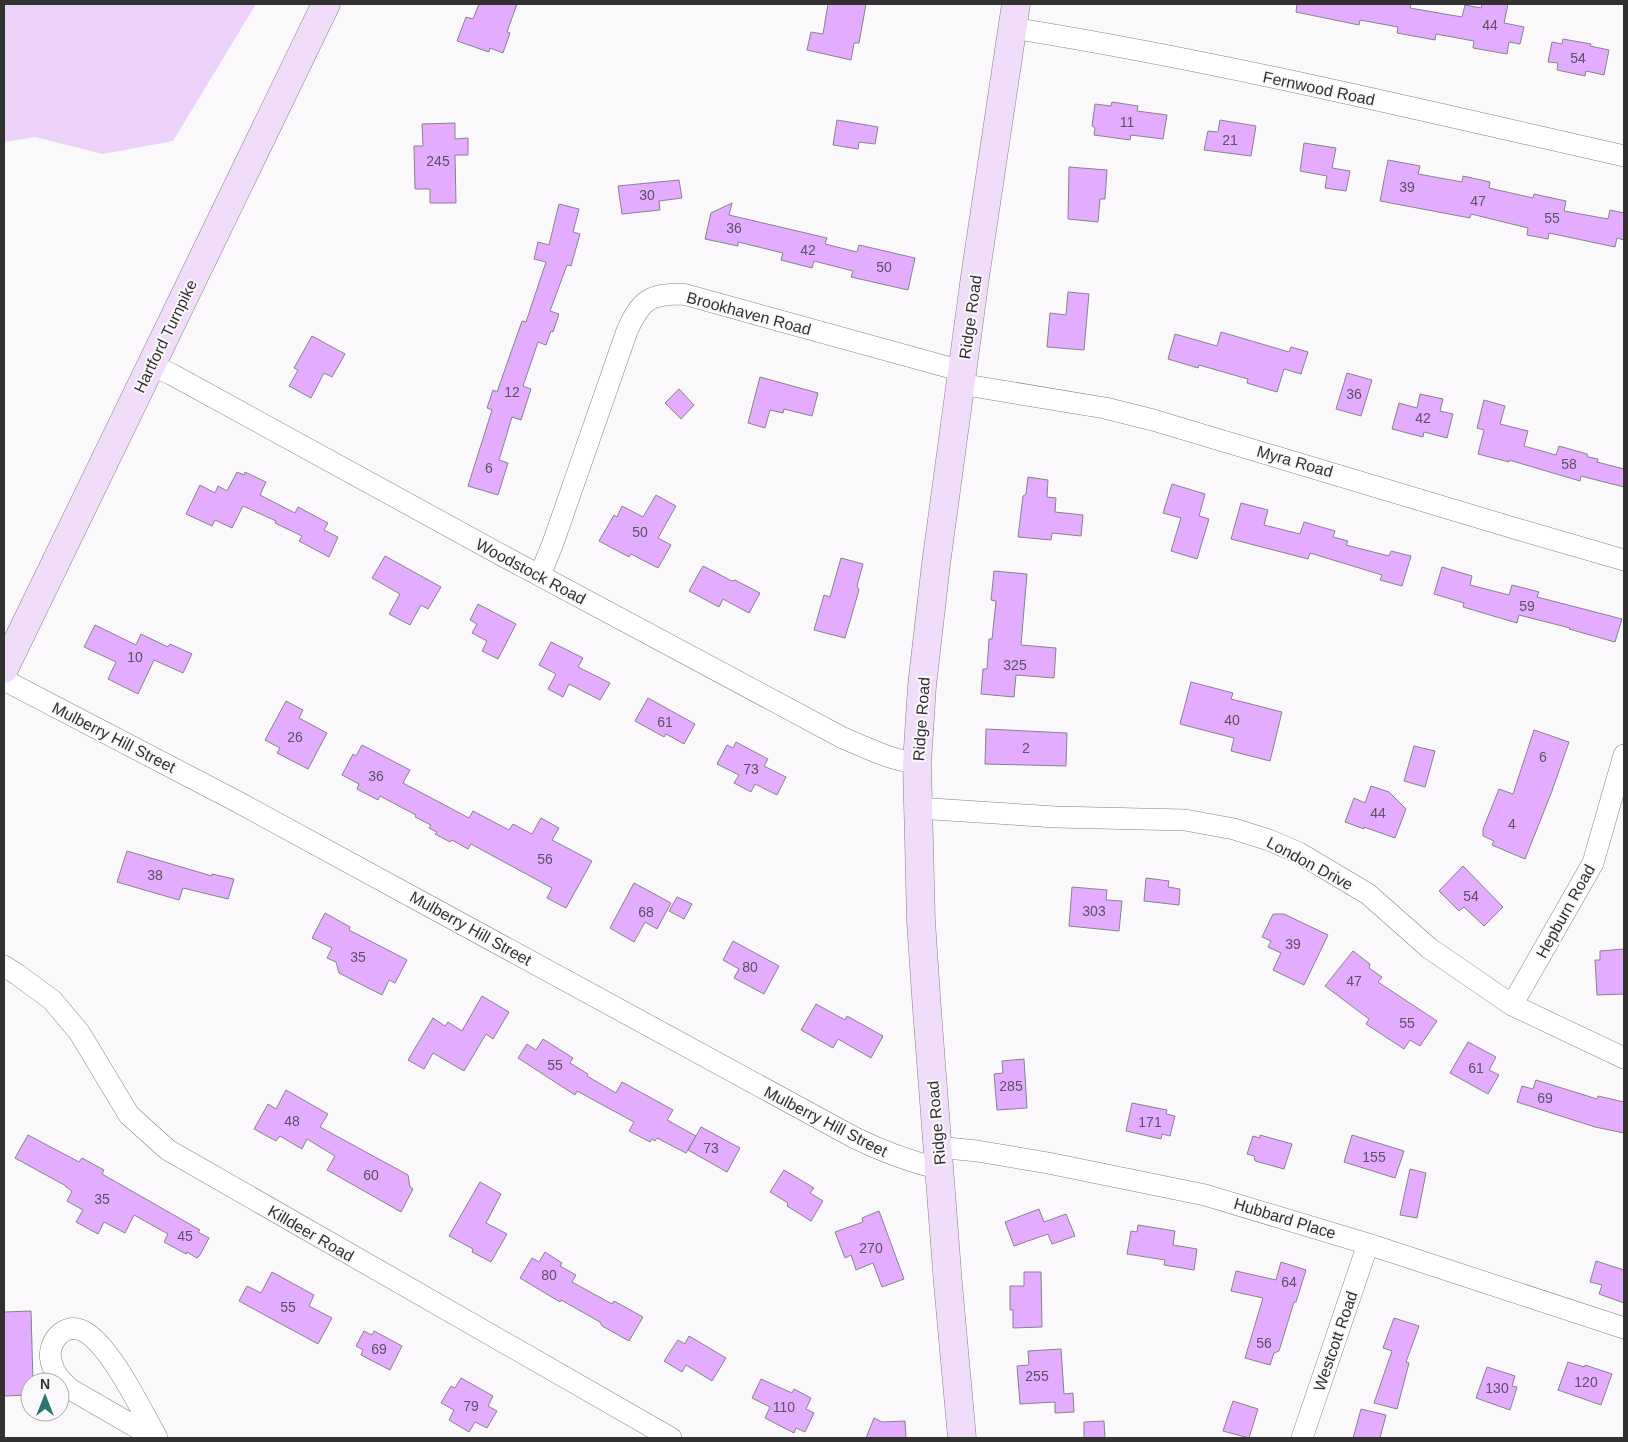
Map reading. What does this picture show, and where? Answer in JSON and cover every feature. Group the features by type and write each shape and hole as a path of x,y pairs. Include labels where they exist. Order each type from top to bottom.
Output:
{"main road":[{"name":"Hartford Turnpike","path":"4,669 326,4"},
{"name":"Ridge Road","path":"962,1438 938,1158 921,921 917,763 929,622 961,377 1014,16"}],"street":[{"name":"Fernwood Road","path":"1014,16 1169,56 1378,100 1624,156"},
{"name":"Brookhaven Road","path":"540,575 553,544 627,330 634,314 646,300 663,294 683,294 961,377"},
{"name":"Woodstock Road","path":"150,365 171,374 693,659 843,738 887,757 902,762 917,763"},
{"name":"Myra Road","path":"961,377 1153,420 1624,560"},
{"name":"Mulberry Hill Street","path":"4,680 238,802 855,1138 908,1161 938,1158"},
{"name":"Hepburn Road","path":"1512,1005 1593,863 1624,755"},
{"name":"London Drive","path":"917,808 1056,817 1185,820 1234,829 1269,840 1299,854 1368,894 1430,948 1512,1005 1624,1058"},
{"name":"Killdeer Road","path":"4,966 52,1000 79,1032 129,1115 168,1150 671,1438"},
{"name":"Hubbard Place","path":"938,1158 977,1151 1205,1194 1368,1244 1624,1328"},
{"name":"Westcott Road","path":"1302,1438 1368,1244"},
{"path":"72,1328 82,1330 112,1360 156,1438 70,1389 60,1380 50,1360 52,1347 56,1338 62,1332 72,1328"}],"shaded area":[{"path":"4,4 256,4 173,141 103,154 35,137 4,142"}],"building":[{"path":"479,4 517,4 507,32 510,33 503,53 490,48 489,52 457,41 466,17 473,19"},
{"path":"828,4 866,4 859,43 854,43 851,60 807,50 811,32 823,34"},
{"path":"1297,4 1411,4 1410,8 1462,17 1465,5 1481,8 1482,4 1508,4 1504,23 1524,27 1520,44 1509,42 1507,54 1473,48 1474,41 1436,34 1435,40 1397,33 1398,27 1360,20 1359,25 1296,12"},
{"path":"1563,39 1591,44 1590,46 1609,50 1604,75 1586,71 1585,76 1557,70 1558,63 1548,62 1552,42 1562,44"},
{"path":"1112,102 1138,106 1137,111 1167,115 1163,139 1131,135 1130,140 1094,135 1095,128 1092,126 1095,104 1111,106"},
{"path":"837,120 878,127 875,144 859,142 858,149 833,145"},
{"path":"1220,120 1256,126 1251,156 1204,150 1208,131 1218,132"},
{"path":"455,123 455,139 468,138 468,155 455,155 456,203 430,203 430,189 415,189 414,146 423,146 422,124"},
{"path":"1304,143 1336,148 1332,168 1350,171 1346,191 1325,188 1327,176 1300,171"},
{"path":"1388,160 1420,166 1418,174 1462,182 1463,176 1490,182 1489,188 1533,198 1534,194 1566,201 1564,211 1608,219 1610,210 1624,213 1624,240 1617,238 1615,247 1549,233 1548,239 1527,235 1528,228 1471,214 1470,218 1380,201"},
{"path":"1069,167 1107,170 1105,199 1100,199 1098,222 1068,219"},
{"path":"679,180 682,198 659,201 660,210 622,214 618,186"},
{"path":"732,203 729,215 827,238 825,244 857,252 859,245 915,258 908,290 851,277 853,271 814,261 812,268 781,260 783,253 738,242 738,246 705,239 711,213"},
{"path":"559,204 579,209 573,232 580,234 571,266 567,265 550,311 559,314 553,332 551,331 546,345 538,342 523,386 531,389 521,420 512,417 499,460 508,463 498,495 468,486 492,410 487,408 493,390 497,392 522,321 526,322 546,262 534,259 538,242 549,245"},
{"path":"1068,292 1089,294 1084,350 1047,347 1050,313 1066,315"},
{"path":"1221,332 1289,352 1291,347 1308,352 1301,374 1284,369 1277,392 1247,383 1248,379 1199,365 1198,368 1168,359 1175,334 1217,346"},
{"path":"312,336 345,354 332,377 324,373 311,398 289,386 298,370 294,368"},
{"path":"1347,373 1372,380 1361,416 1336,409"},
{"path":"760,377 818,393 812,416 784,409 783,413 770,410 765,428 748,423"},
{"path":"679,389 694,405 681,419 665,403"},
{"path":"1420,394 1443,399 1440,411 1453,414 1447,438 1424,432 1423,437 1392,429 1399,403 1417,408"},
{"path":"1484,400 1505,406 1500,424 1528,431 1524,446 1556,455 1559,446 1587,454 1588,457 1598,459 1597,462 1624,469 1624,487 1581,476 1580,481 1509,460 1509,462 1478,454 1484,430 1477,428"},
{"path":"237,472 244,475 245,472 266,482 260,495 295,513 298,507 328,523 324,530 338,537 329,557 299,541 302,536 275,523 276,521 243,506 232,528 215,520 212,526 186,514 200,485 215,493 218,486 227,491"},
{"path":"1028,477 1048,480 1047,497 1056,498 1055,512 1083,515 1081,536 1052,533 1051,540 1018,537 1023,496 1026,494"},
{"path":"1172,484 1205,494 1199,516 1209,519 1197,559 1171,551 1181,518 1163,513"},
{"path":"656,495 676,506 658,538 671,545 658,568 631,554 629,557 599,541 614,515 617,517 622,506 643,517"},
{"path":"1241,503 1268,510 1264,525 1300,534 1304,522 1335,531 1333,537 1348,541 1346,545 1389,556 1391,551 1411,556 1402,586 1380,580 1382,575 1310,553 1308,559 1231,539"},
{"path":"385,556 441,587 428,609 421,605 410,625 389,614 400,594 372,578"},
{"path":"841,558 863,564 857,586 859,590 845,638 814,630 824,595 830,597"},
{"path":"703,566 760,593 749,613 723,599 719,607 689,591"},
{"path":"1442,567 1472,576 1470,585 1509,595 1512,585 1539,592 1537,597 1622,619 1615,642 1519,615 1517,623 1463,607 1464,603 1434,594"},
{"path":"994,571 1027,574 1021,645 1056,648 1054,678 1016,675 1014,697 981,694 983,669 987,669 989,639 992,639 996,601 991,600"},
{"path":"478,604 516,624 498,659 482,651 487,641 472,633 477,624 470,620"},
{"path":"95,625 136,645 141,634 168,647 170,644 192,654 183,673 154,660 138,694 108,679 116,662 84,647"},
{"path":"551,642 583,658 578,667 610,683 600,700 569,684 563,697 548,689 556,674 539,665"},
{"path":"1191,682 1233,693 1231,699 1282,712 1270,761 1231,751 1234,738 1180,724"},
{"path":"648,698 695,724 684,744 666,734 664,737 635,721"},
{"path":"286,701 303,710 299,718 327,733 308,769 277,753 280,748 265,740"},
{"path":"986,729 1067,733 1066,766 985,764"},
{"path":"1534,730 1569,742 1525,859 1492,845 1494,841 1483,836 1483,829 1499,789 1513,794"},
{"path":"736,742 768,759 764,766 786,777 777,795 755,784 751,792 734,783 739,775 717,764 727,745 733,748"},
{"path":"362,745 410,770 403,783 469,818 473,811 509,830 513,824 532,834 541,818 559,828 552,840 592,861 566,908 547,898 552,888 471,844 468,849 452,840 450,842 435,834 437,832 429,828 431,825 415,817 416,815 380,796 378,800 357,789 359,784 342,775 353,754 356,756"},
{"path":"1414,746 1435,751 1425,787 1404,781"},
{"path":"1371,786 1389,792 1406,809 1395,838 1345,822 1354,798 1365,803"},
{"path":"127,851 212,876 212,874 234,879 228,899 183,888 179,900 117,882"},
{"path":"1463,866 1503,907 1484,926 1464,907 1459,911 1439,891"},
{"path":"1146,878 1169,881 1168,887 1180,889 1179,905 1144,901"},
{"path":"634,883 671,903 657,929 645,922 634,942 610,928"},
{"path":"1072,887 1107,890 1106,900 1122,901 1119,931 1069,926"},
{"path":"677,897 692,904 684,919 669,911"},
{"path":"325,913 350,927 349,930 407,960 395,983 389,980 382,995 339,973 336,962 327,958 332,948 312,938"},
{"path":"1273,914 1284,914 1328,935 1304,985 1273,970 1281,953 1268,947 1271,941 1262,937"},
{"path":"733,941 779,966 764,994 734,978 739,969 723,960"},
{"path":"1624,949 1624,994 1597,995 1595,960 1600,960 1600,951"},
{"path":"1353,951 1370,964 1369,968 1382,977 1378,982 1437,1021 1420,1046 1410,1040 1404,1049 1366,1024 1369,1019 1325,986"},
{"path":"482,996 509,1012 493,1039 486,1034 464,1071 433,1053 424,1069 408,1060 433,1018 445,1026 448,1022 462,1031"},
{"path":"816,1004 845,1020 847,1016 883,1036 871,1058 838,1039 833,1048 801,1030"},
{"path":"543,1039 573,1058 570,1063 588,1074 587,1076 616,1093 622,1082 673,1110 667,1120 696,1136 686,1153 657,1138 655,1141 652,1139 650,1142 629,1131 634,1122 577,1091 575,1095 518,1058 527,1044 536,1050"},
{"path":"1468,1042 1496,1057 1489,1070 1499,1075 1488,1094 1450,1073"},
{"path":"1024,1059 1027,1108 997,1110 994,1074 1003,1073 1002,1061"},
{"path":"1536,1080 1597,1099 1598,1096 1624,1102 1624,1133 1595,1127 1517,1102 1522,1086 1533,1089"},
{"path":"286,1090 328,1114 320,1127 408,1175 410,1187 413,1189 401,1212 327,1170 335,1156 307,1139 302,1149 280,1136 276,1141 254,1129 268,1104 276,1109"},
{"path":"1132,1103 1167,1110 1166,1114 1175,1116 1170,1136 1162,1134 1161,1139 1126,1131"},
{"path":"701,1127 740,1148 727,1172 688,1150"},
{"path":"28,1135 79,1162 82,1158 104,1170 102,1174 200,1230 198,1232 209,1238 200,1255 197,1258 164,1242 168,1234 134,1215 125,1233 104,1222 98,1234 76,1222 83,1210 67,1201 72,1191 15,1158"},
{"path":"1260,1135 1292,1144 1284,1169 1255,1161 1254,1156 1247,1154 1253,1136 1260,1138"},
{"path":"1352,1135 1404,1151 1395,1178 1344,1162"},
{"path":"1410,1169 1426,1173 1417,1218 1400,1215"},
{"path":"784,1170 814,1188 810,1193 823,1201 811,1221 787,1206 788,1203 770,1192"},
{"path":"480,1182 501,1194 486,1223 507,1234 491,1262 472,1252 473,1249 449,1236"},
{"path":"1039,1209 1044,1222 1066,1214 1075,1236 1052,1244 1048,1234 1014,1246 1005,1222"},
{"path":"879,1211 904,1279 882,1287 873,1263 856,1270 851,1255 845,1258 835,1232 863,1222 862,1218"},
{"path":"1138,1225 1175,1231 1173,1245 1197,1249 1194,1270 1164,1265 1165,1260 1127,1254 1131,1231 1137,1232"},
{"path":"545,1252 562,1263 560,1266 576,1275 572,1282 612,1304 614,1301 643,1317 629,1341 602,1326 600,1322 561,1300 560,1302 520,1278 532,1258 539,1262"},
{"path":"1596,1261 1624,1270 1624,1303 1599,1294 1602,1285 1590,1282"},
{"path":"1281,1262 1306,1270 1279,1351 1274,1353 1270,1365 1245,1358 1263,1298 1231,1291 1236,1271 1276,1280"},
{"path":"272,1272 314,1295 309,1306 332,1318 318,1344 239,1301 247,1286 261,1293"},
{"path":"1024,1272 1041,1272 1042,1327 1013,1328 1013,1310 1010,1310 1010,1286 1024,1286"},
{"path":"31,1311 33,1372 20,1372 20,1395 4,1396 4,1312"},
{"path":"1394,1318 1419,1326 1406,1362 1409,1363 1397,1409 1374,1403 1392,1351 1383,1348"},
{"path":"364,1331 372,1335 374,1331 402,1346 390,1370 361,1355 363,1350 356,1346"},
{"path":"689,1336 726,1358 712,1381 686,1365 682,1372 664,1361 678,1340 685,1344"},
{"path":"1061,1349 1064,1394 1073,1393 1074,1412 1055,1413 1055,1402 1020,1404 1017,1366 1029,1365 1028,1351"},
{"path":"1568,1362 1584,1367 1585,1365 1612,1374 1601,1405 1558,1390"},
{"path":"1487,1367 1515,1376 1512,1386 1517,1387 1510,1410 1476,1398"},
{"path":"461,1378 493,1396 488,1406 497,1411 487,1428 475,1422 469,1432 449,1420 454,1410 441,1403 451,1386 455,1388"},
{"path":"761,1379 792,1393 794,1389 811,1398 806,1409 814,1413 805,1432 796,1428 794,1433 765,1418 770,1407 752,1398"},
{"path":"1233,1401 1258,1409 1249,1438 1223,1431"},
{"path":"1361,1409 1386,1415 1380,1438 1353,1438"},
{"path":"874,1418 882,1422 905,1421 906,1438 866,1438"},
{"path":"1104,1421 1105,1438 1084,1438 1084,1422"}]}
